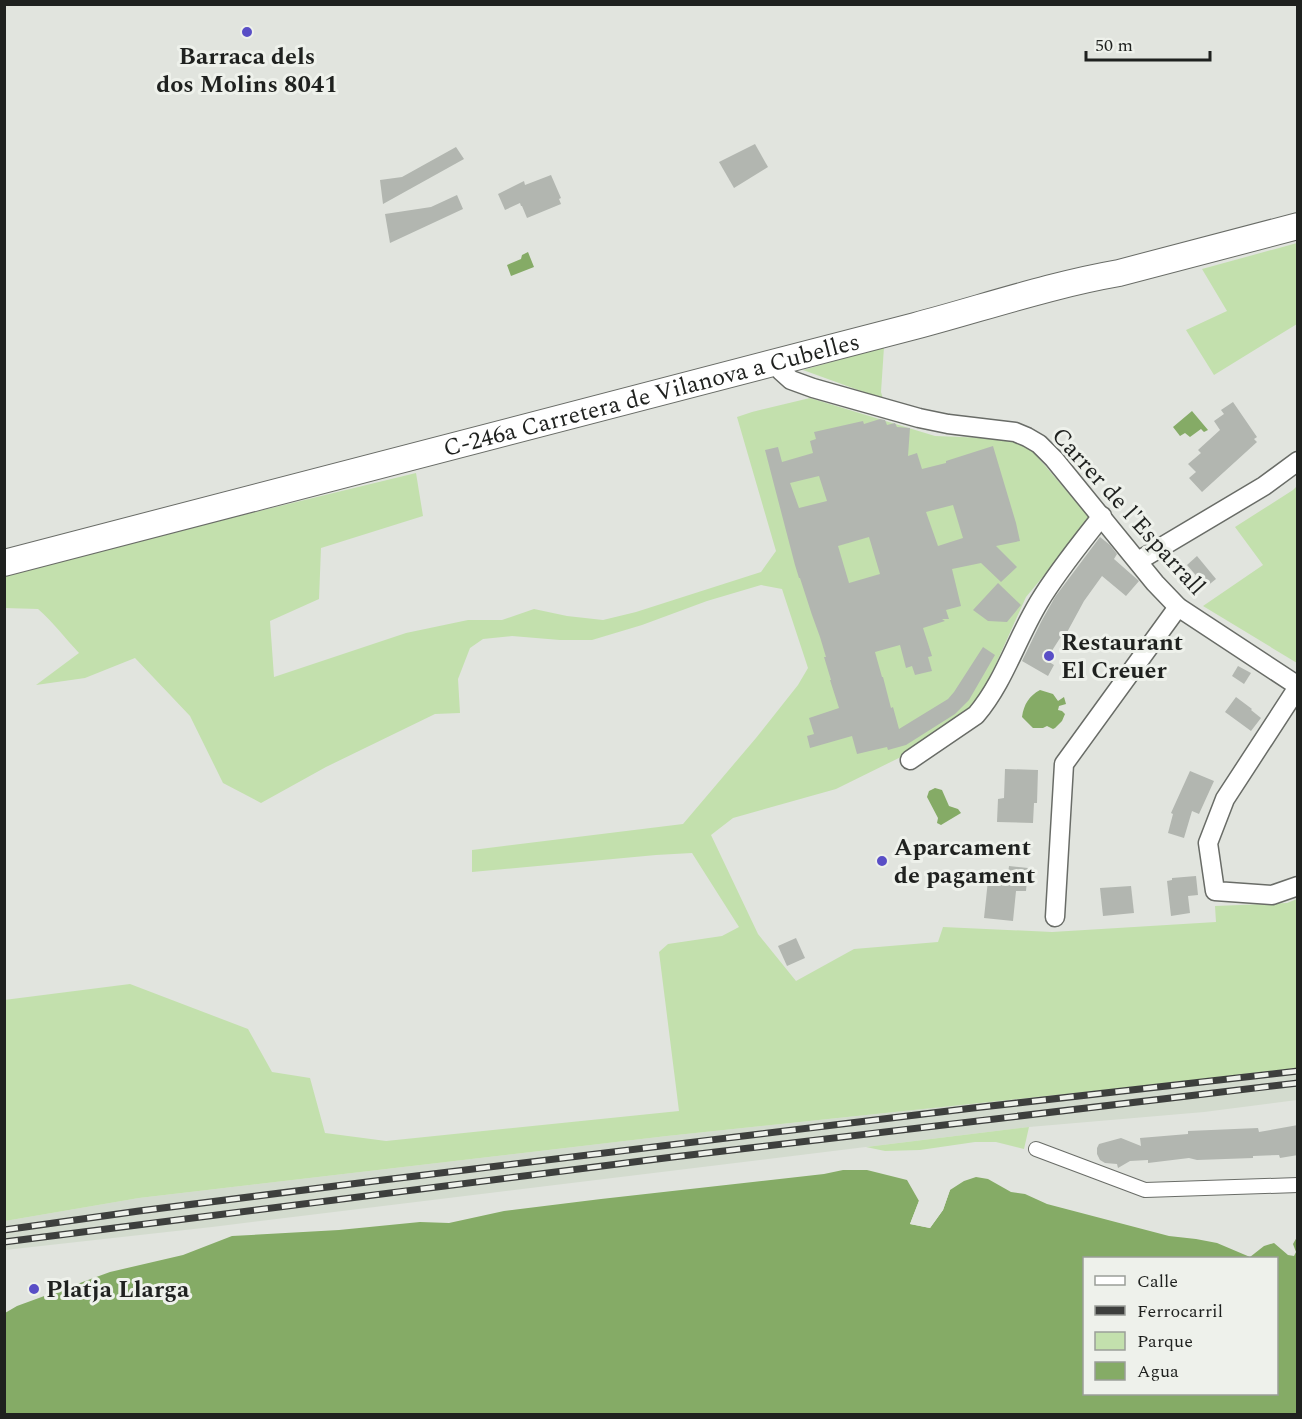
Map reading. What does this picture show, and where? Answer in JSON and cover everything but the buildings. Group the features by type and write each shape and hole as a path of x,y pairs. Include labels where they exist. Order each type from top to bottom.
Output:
{"main road":[{"name":"C-246a Carretera de Vilanova a Cubelles","path":"4,564 936,321 1015,298 1298,226"}],"street":[{"name":"Carrer de l'Esparrall","path":"776,362 781,371 792,380 813,388 919,418 1015,432 1039,444 1102,516 1155,583 1178,607 1298,686"},
{"path":"1138,561 1264,486 1298,461"},
{"path":"910,760 976,716 985,705 1000,682 1039,602 1102,516"},
{"path":"1055,917 1064,764 1178,607"},
{"path":"1298,686 1225,799 1208,843 1215,891 1272,895 1298,886"},
{"path":"1036,1149 1145,1190 1298,1185"}],"shaded area":[{"path":"1297,1068 1297,1100 1204,1112 1029,1127 212,1227 5,1250 5,1221 139,1198 667,1136"}],"green space":[{"path":"1297,243 1297,324 1214,375 1186,330 1227,311 1202,269"},
{"path":"884,347 881,392 883,399 803,370"},
{"path":"810,398 935,436 1014,439 1028,446 1091,519 1026,597 974,709 911,752 836,789 733,818 711,835 758,934 796,981 854,949 938,942 943,927 1052,932 1216,922 1215,906 1287,903 1297,899 1297,1068 667,1136 139,1198 5,1221 4,1000 130,984 248,1029 272,1072 310,1078 325,1133 386,1141 679,1111 659,952 668,944 722,936 739,927 692,853 472,872 472,850 683,824 756,738 798,685 808,668 782,589 761,585 592,640 512,636 483,639 470,648 458,679 460,713 435,714 326,767 261,803 223,783 190,716 135,658 85,678 36,685 79,653 38,609 5,608 5,575 416,473 423,516 321,548 319,599 270,621 274,677 406,633 468,620 502,620 534,609 603,620 636,612 761,572 776,551 737,417"},
{"path":"1297,486 1297,663 1203,606 1263,565 1235,527"},
{"path":"1029,1127 1024,1149 996,1142 975,1142 920,1150 885,1151 866,1147"}],"water":[{"path":"528,252 534,267 511,276 507,265 521,259 522,255"},
{"path":"1192,411 1208,430 1204,432 1201,429 1190,437 1185,433 1180,436 1173,427"},
{"path":"1040,690 1053,694 1058,701 1064,697 1066,704 1059,706 1058,710 1065,714 1062,721 1053,729 1047,726 1033,728 1022,717 1028,701"},
{"path":"935,788 942,790 949,806 958,809 961,813 941,825 937,823 938,818 927,797 929,791"},
{"path":"843,1170 867,1170 907,1180 919,1201 910,1224 930,1228 943,1210 950,1190 976,1177 988,1179 1011,1192 1025,1194 1047,1204 1169,1236 1217,1243 1250,1257 1264,1246 1274,1243 1288,1255 1294,1256 1296,1252 1293,1244 1297,1237 1297,1414 5,1414 5,1313 17,1306 110,1272 183,1255 232,1236 339,1230 420,1222 449,1223 504,1211"}],"pier":[{"path":"948,1188 950,1190 943,1210 930,1228 910,1224 920,1198 922,1202 914,1222 929,1224 940,1208"}],"railway":[{"path":"4,1230 375,1181 1298,1071"},
{"path":"4,1242 673,1157 1298,1083"}],"place":[{"name":"Barraca dels dos Molins 8041","path":"247,32"},
{"name":"Restaurant El Creuer","path":"1049,656"},
{"name":"Aparcament de pagament","path":"882,861"},
{"name":"Platja Llarga","path":"34,1289"}]}
